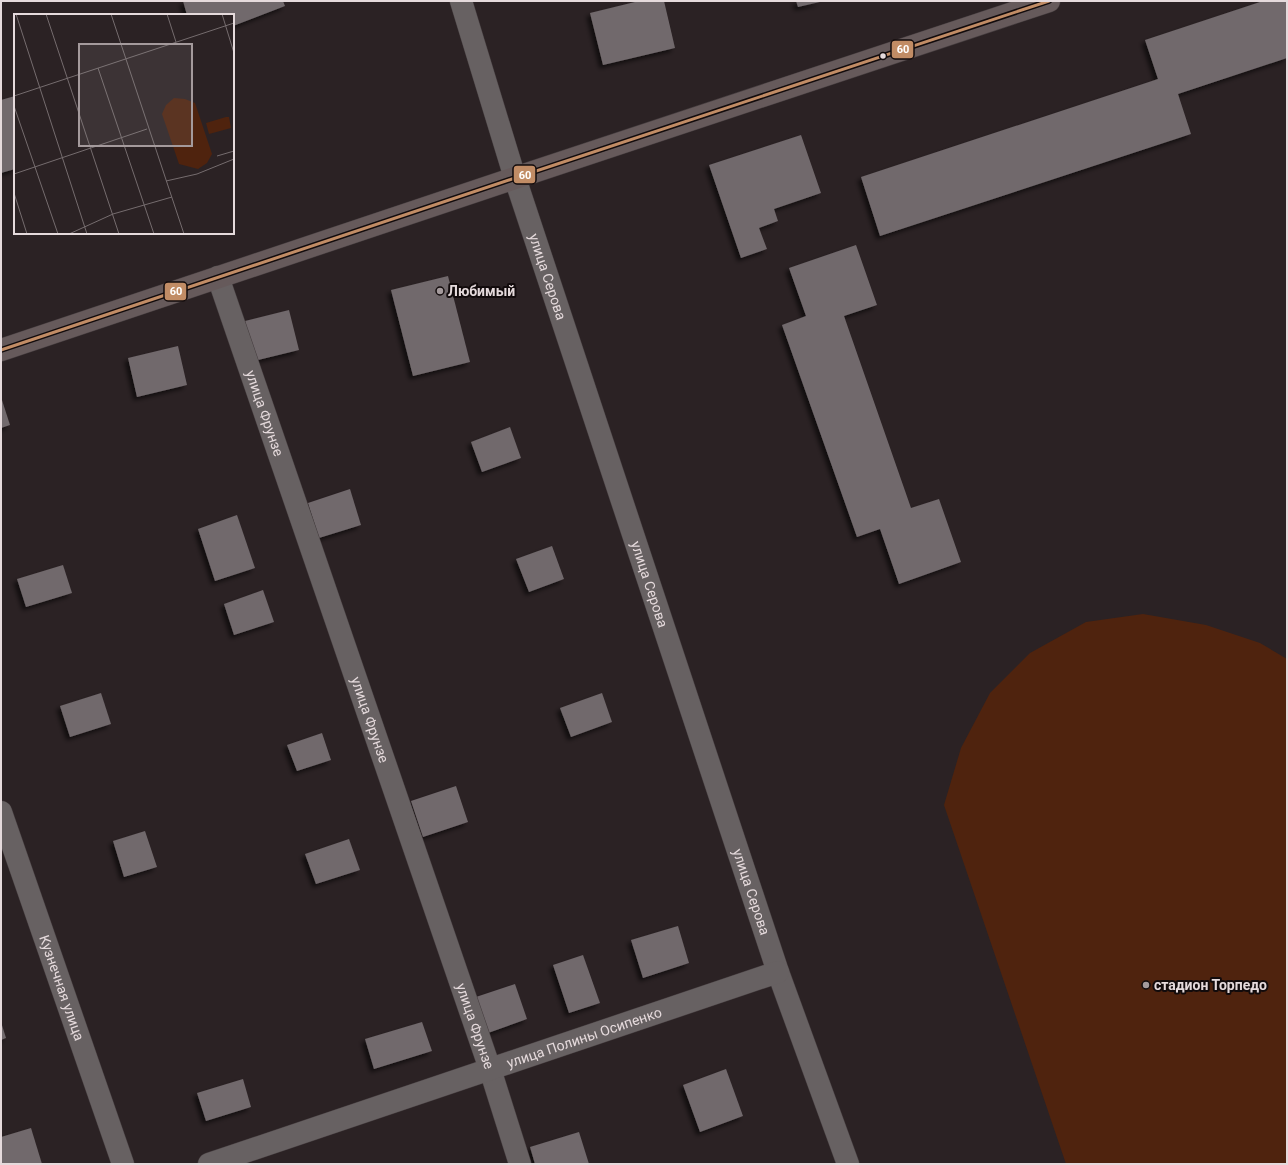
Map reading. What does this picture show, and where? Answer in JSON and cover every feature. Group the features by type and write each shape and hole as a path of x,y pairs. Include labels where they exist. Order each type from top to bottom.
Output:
{"main road":[{"path":"1,350 1049,1"}],"street":[{"name":"улица Серова","path":"461,1 515,178 778,972 848,1164"},
{"name":"улица Фрунзе","path":"218,277 490,1069 520,1164"},
{"name":"Кузнечная улица","path":"1,812 123,1164"},
{"name":"улица Полины Осипенко","path":"209,1164 778,972"}],"shaded area":[{"name":"стадион Торпедо","path":"1143,614 1206,625 1260,643 1287,659 1287,1164 1066,1164 944,805 961,748 990,693 1030,653 1086,622"}],"building":[{"path":"183,1 283,1 285,6 234,26 234,14 187,14"},
{"path":"639,1 664,1 675,48 603,65 590,13"},
{"path":"796,1 820,1 820,2 798,7"},
{"path":"1263,1 1287,1 1287,58 1178,94 1191,134 880,236 861,177 1158,79 1145,40"},
{"path":"14,96 14,169 1,173 1,100"},
{"path":"801,135 821,193 774,209 778,221 759,228 767,249 741,258 709,165"},
{"path":"856,245 877,305 844,316 911,508 939,499 961,562 899,584 880,529 857,537 782,325 806,316 789,268"},
{"path":"448,276 470,362 413,376 391,290"},
{"path":"289,310 299,350 254,361 245,321"},
{"path":"178,346 187,385 137,397 128,358"},
{"path":"1,397 10,425 1,428"},
{"path":"510,427 521,458 482,472 471,442"},
{"path":"350,489 361,525 319,538 308,503"},
{"path":"237,515 255,568 215,581 198,529"},
{"path":"552,546 564,579 529,592 516,559"},
{"path":"63,565 72,593 26,607 17,579"},
{"path":"263,590 274,622 234,635 224,604"},
{"path":"101,693 111,724 70,737 60,706"},
{"path":"602,693 612,722 571,737 560,708"},
{"path":"322,733 331,760 297,771 287,745"},
{"path":"456,786 468,822 423,837 411,801"},
{"path":"145,831 157,867 124,877 113,841"},
{"path":"349,839 360,870 316,884 305,854"},
{"path":"678,926 689,963 643,978 631,940"},
{"path":"583,955 600,1003 569,1013 553,965"},
{"path":"515,984 527,1019 488,1033 476,997"},
{"path":"1,1022 6,1038 1,1040"},
{"path":"422,1022 432,1051 374,1069 365,1039"},
{"path":"726,1069 743,1116 700,1132 683,1085"},
{"path":"243,1079 251,1107 206,1121 197,1093"},
{"path":"31,1128 42,1164 1,1164 1,1137"},
{"path":"579,1132 589,1164 535,1164 530,1147"}],"transit line":[{"name":"60","path":"1,350 1049,1"}],"place":[{"name":"Любимый","path":"440,291"},
{"name":"стадион Торпедо","path":"1146,985"}]}
